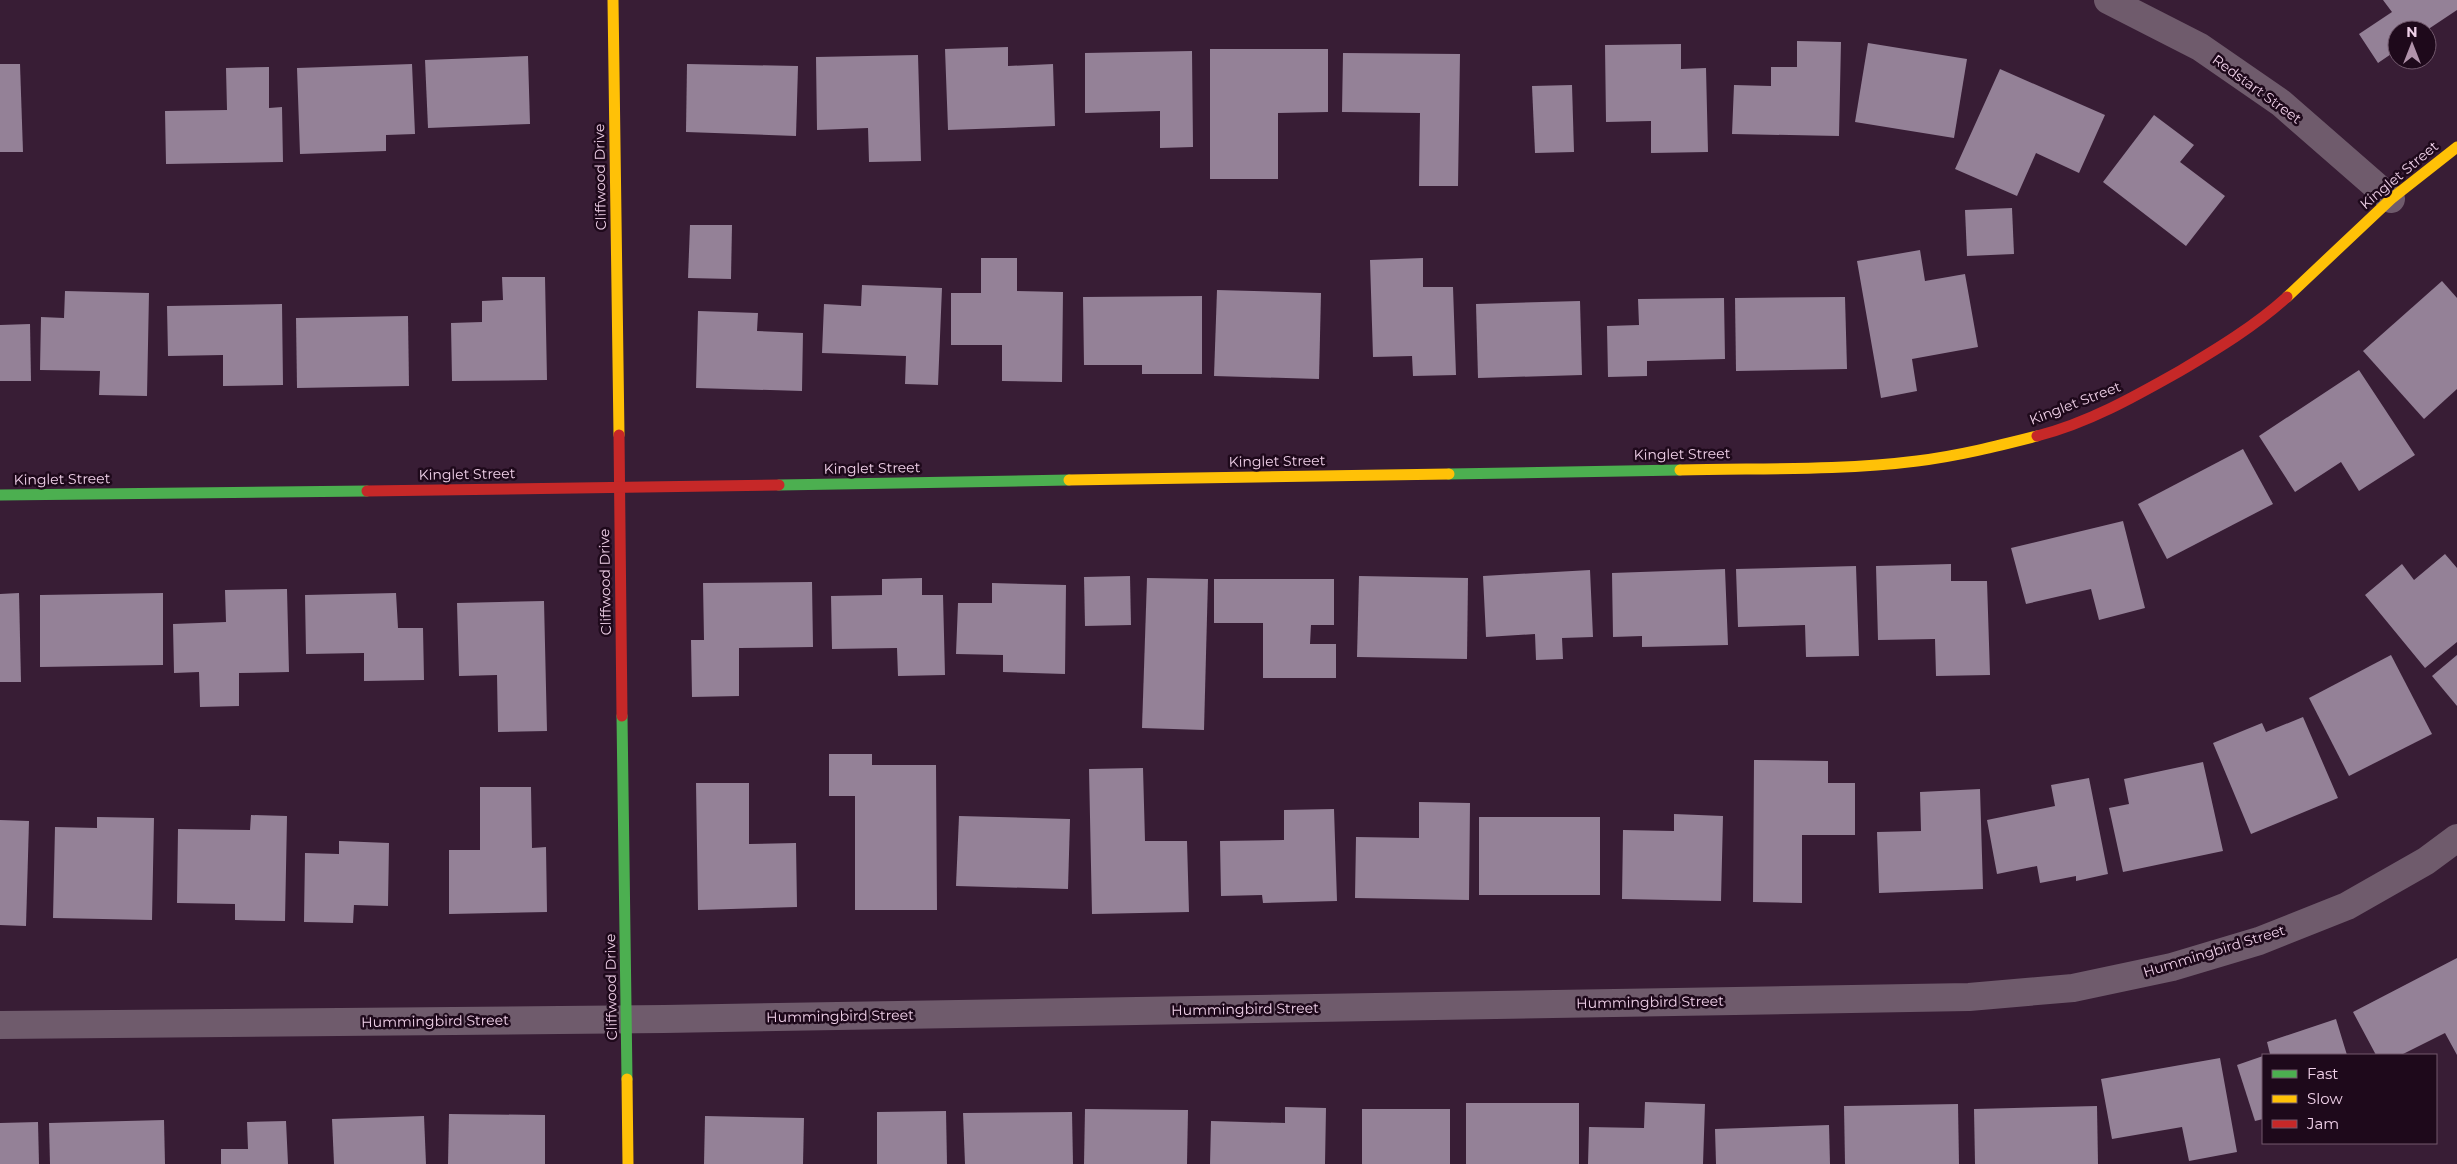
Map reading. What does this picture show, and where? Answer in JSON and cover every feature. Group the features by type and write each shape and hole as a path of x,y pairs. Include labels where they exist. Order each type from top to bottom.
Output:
{"street":[{"name":"Cliffwood Drive","path":"613,0 628,1164"},
{"name":"Redstart Street","path":"2108,0 2200,47 2281,103 2391,199"},
{"name":"Kinglet Street","path":"0,495 619,488 1839,467 1917,461 1980,450 2051,432 2122,404 2218,349 2275,308 2391,199 2457,147"},
{"name":"Hummingbird Street","path":"0,1025 626,1019 1969,997 2073,988 2172,968 2286,930 2347,906 2426,861 2457,838"}],"building":[{"path":"2383,0 2457,0 2457,10 2437,23 2437,20 2387,20 2387,57 2378,63 2359,34 2392,12"},
{"path":"1797,41 1841,42 1839,136 1732,134 1734,85 1771,86 1771,67 1797,67"},
{"path":"1868,43 1967,59 1954,138 1855,122"},
{"path":"1681,44 1681,69 1706,68 1708,152 1651,153 1651,121 1606,122 1605,45"},
{"path":"1008,47 1008,66 1053,64 1055,126 948,130 945,49"},
{"path":"1210,49 1328,49 1328,112 1278,113 1278,179 1210,179"},
{"path":"1192,51 1193,147 1160,148 1160,111 1085,113 1085,53"},
{"path":"1343,53 1460,54 1458,186 1419,186 1420,113 1342,112"},
{"path":"918,55 921,161 869,162 868,128 817,130 816,57"},
{"path":"528,56 530,124 428,128 425,60"},
{"path":"0,64 20,64 23,152 0,152"},
{"path":"412,64 415,134 386,135 386,151 300,154 297,68"},
{"path":"687,64 798,66 796,136 686,132"},
{"path":"269,67 269,108 282,107 283,162 166,164 165,111 227,110 226,68"},
{"path":"2000,69 2105,115 2079,173 2036,153 2017,196 1955,169"},
{"path":"1572,85 1574,152 1535,153 1532,86"},
{"path":"2154,115 2194,145 2180,162 2225,196 2186,246 2103,182"},
{"path":"2012,208 2014,254 1967,256 1965,210"},
{"path":"690,225 732,225 731,279 688,278"},
{"path":"1920,250 1925,281 1965,274 1978,347 1912,359 1917,391 1881,398 1857,261"},
{"path":"981,258 1017,258 1017,291 1063,292 1062,382 1002,381 1002,345 951,345 951,293 981,293"},
{"path":"1423,258 1423,287 1453,287 1456,375 1413,376 1412,356 1373,357 1370,260"},
{"path":"502,277 545,277 547,380 452,381 451,323 482,322 482,301 503,300"},
{"path":"2442,281 2457,298 2457,389 2424,419 2363,351"},
{"path":"862,285 942,288 938,385 905,384 906,356 822,353 824,304 861,306"},
{"path":"1217,290 1321,293 1319,379 1214,376"},
{"path":"65,291 149,293 147,396 99,395 100,371 40,370 41,317 64,318"},
{"path":"1202,296 1202,374 1142,374 1142,365 1084,365 1083,297"},
{"path":"1845,297 1847,369 1736,371 1735,298"},
{"path":"1724,298 1725,359 1647,361 1647,376 1608,377 1607,326 1639,325 1638,299"},
{"path":"1580,301 1582,375 1478,378 1476,304"},
{"path":"282,304 283,385 223,386 223,355 168,356 167,306"},
{"path":"698,311 758,313 757,331 803,333 802,391 696,388"},
{"path":"408,316 409,386 297,388 296,318"},
{"path":"30,324 31,381 0,381 0,325"},
{"path":"2359,370 2415,455 2359,491 2341,462 2295,492 2259,436"},
{"path":"2243,449 2273,504 2167,559 2138,504"},
{"path":"2123,521 2145,608 2099,620 2091,589 2026,604 2011,548"},
{"path":"2445,554 2457,568 2457,642 2425,668 2365,595 2402,564 2414,580"},
{"path":"1951,564 1951,581 1987,581 1990,675 1936,676 1935,639 1878,640 1876,566"},
{"path":"1856,566 1859,656 1806,657 1805,625 1738,627 1736,569"},
{"path":"1725,569 1728,645 1642,647 1642,636 1613,637 1612,573"},
{"path":"1590,570 1593,637 1562,638 1563,659 1536,660 1535,634 1486,637 1483,576"},
{"path":"1130,576 1131,625 1085,626 1084,577"},
{"path":"1359,576 1468,578 1467,659 1357,657"},
{"path":"922,578 922,595 943,595 945,675 898,676 897,648 832,649 831,596 882,595 882,579"},
{"path":"1147,578 1208,579 1204,730 1142,728"},
{"path":"1214,579 1334,579 1334,625 1311,625 1310,644 1336,644 1336,678 1263,678 1263,623 1214,623"},
{"path":"812,582 813,647 739,648 739,696 692,697 691,640 704,640 703,583"},
{"path":"992,583 1066,585 1065,674 1003,672 1003,655 956,654 958,603 992,603"},
{"path":"287,589 289,672 239,673 239,706 200,707 199,672 174,673 173,624 226,622 225,590"},
{"path":"19,593 21,682 0,682 0,594"},
{"path":"163,593 163,665 40,667 40,595"},
{"path":"396,593 398,628 423,628 424,680 364,681 364,653 306,654 305,595"},
{"path":"544,601 547,731 498,732 497,675 459,676 457,603"},
{"path":"2391,655 2432,734 2349,776 2309,698"},
{"path":"2457,655 2457,706 2432,676"},
{"path":"2303,717 2338,798 2251,834 2213,743 2262,723 2266,732"},
{"path":"829,754 872,754 872,765 936,765 937,910 855,910 855,796 829,796"},
{"path":"1754,760 1828,761 1828,783 1855,783 1855,835 1802,835 1802,903 1753,902"},
{"path":"2203,762 2223,851 2123,872 2109,808 2129,804 2124,779"},
{"path":"1143,768 1145,841 1187,841 1189,912 1092,914 1089,769"},
{"path":"2089,778 2108,874 2076,881 2076,876 2040,883 2037,866 1997,874 1987,820 2055,806 2051,785"},
{"path":"696,783 749,783 749,844 796,843 797,907 698,910"},
{"path":"480,787 531,787 532,848 546,847 547,912 449,914 449,850 480,850"},
{"path":"1980,789 1983,889 1879,893 1877,832 1921,831 1920,792"},
{"path":"1419,802 1470,803 1469,900 1355,898 1356,837 1419,838"},
{"path":"1334,809 1337,901 1263,903 1262,895 1221,896 1220,841 1284,840 1284,810"},
{"path":"1674,814 1723,816 1721,901 1622,899 1623,830 1674,831"},
{"path":"251,815 287,816 285,921 235,920 235,904 177,903 178,829 250,830"},
{"path":"959,816 1070,819 1068,889 956,886"},
{"path":"97,817 154,818 152,920 53,918 55,827 97,828"},
{"path":"1479,817 1600,817 1600,895 1479,895"},
{"path":"0,820 29,821 26,926 0,925"},
{"path":"339,841 389,843 388,906 354,905 353,923 304,922 305,853 339,854"},
{"path":"2457,958 2457,1055 2445,1033 2403,1054 2375,1054 2353,1012"},
{"path":"2336,1019 2347,1054 2270,1054 2267,1042"},
{"path":"2262,1056 2262,1119 2255,1121 2237,1065"},
{"path":"2220,1058 2237,1152 2189,1161 2182,1127 2112,1139 2101,1079"},
{"path":"1645,1102 1705,1104 1703,1164 1588,1164 1589,1127 1644,1128"},
{"path":"1466,1103 1579,1103 1579,1164 1466,1164"},
{"path":"1958,1104 1959,1164 1845,1164 1844,1106"},
{"path":"2097,1106 2098,1164 1975,1164 1974,1109"},
{"path":"1285,1107 1326,1108 1325,1164 1210,1164 1211,1121 1285,1123"},
{"path":"1085,1109 1188,1110 1187,1164 1084,1164"},
{"path":"1362,1109 1450,1109 1450,1164 1362,1164"},
{"path":"946,1111 947,1164 877,1164 877,1112"},
{"path":"1072,1112 1073,1164 965,1164 963,1113"},
{"path":"449,1114 545,1115 545,1164 448,1164"},
{"path":"424,1116 426,1164 334,1164 332,1119"},
{"path":"705,1116 804,1118 803,1164 704,1164"},
{"path":"164,1120 165,1164 50,1164 49,1123"},
{"path":"286,1121 288,1164 221,1164 221,1149 248,1149 247,1122"},
{"path":"38,1122 39,1164 0,1164 0,1123"},
{"path":"1829,1125 1830,1164 1716,1164 1715,1129"}],"traffic: fast":[{"path":"1449,474 1680,470"},
{"path":"779,485 1069,480"},
{"path":"0,495 367,491"},
{"path":"622,716 627,1079"}],"traffic: slow":[{"path":"613,0 619,435"},
{"path":"2287,297 2391,199 2457,147"},
{"path":"1680,470 1829,468 1888,464 1948,456 2037,436"},
{"path":"1069,480 1449,474"},
{"path":"627,1079 628,1164"}],"traffic: jam":[{"path":"2037,436 2093,417 2163,381 2235,337 2287,297"},
{"path":"619,435 622,716"},
{"path":"367,491 779,485"}]}
